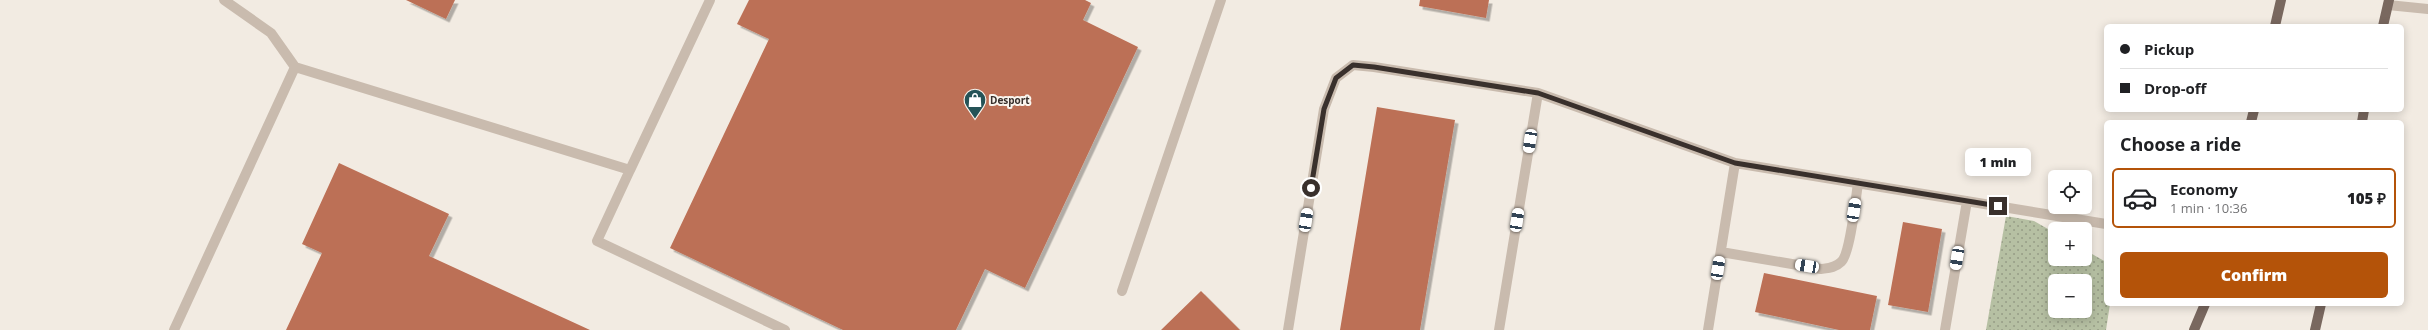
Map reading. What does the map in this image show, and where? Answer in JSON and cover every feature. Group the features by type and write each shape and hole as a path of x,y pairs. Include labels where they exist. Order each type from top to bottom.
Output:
{"main road":[{"path":"2275,24 2281,0"},
{"path":"2384,24 2389,3"},
{"path":"2194,330 2204,306"},
{"path":"2200,330 2205,306"},
{"path":"2315,330 2321,306"}],"lane":[{"path":"224,0 271,33 295,67 630,170"},
{"path":"710,0 597,241 785,330"},
{"path":"1122,291 1221,0"},
{"path":"2389,3 2428,9"},
{"path":"1288,330 1324,109 1336,78 1353,65 1538,93 1735,163 2104,224"},
{"path":"174,330 295,67"},
{"path":"1499,330 1538,93"},
{"path":"1708,330 1735,163"},
{"path":"1721,252 1821,268 1834,267 1842,262 1847,250 1858,183"},
{"path":"1945,330 1967,201"}],"green space":[{"path":"2006,216 2034,221 2048,229 2048,266 2092,266 2092,254 2104,261 2104,306 2110,306 2106,330 1986,330"}],"building":[{"path":"406,0 455,0 446,19"},
{"path":"749,0 1085,0 1091,3 1083,20 1138,47 1025,288 985,269 956,330 843,330 670,248 769,39 737,24"},
{"path":"1420,0 1489,0 1486,18 1419,6"},
{"path":"1377,107 1455,120 1420,330 1340,330"},
{"path":"339,163 449,214 429,256 590,330 286,330 322,253 302,244"},
{"path":"1903,222 1942,229 1928,312 1888,305"},
{"path":"1764,273 1877,296 1870,330 1839,330 1755,312"},
{"path":"1201,291 1240,330 1161,330"}],"place":[{"name":"Desport","path":"975,120"}],"route":[{"path":"1311,188 1324,109 1336,78 1353,65 1538,93 1735,163 1998,206"}]}
